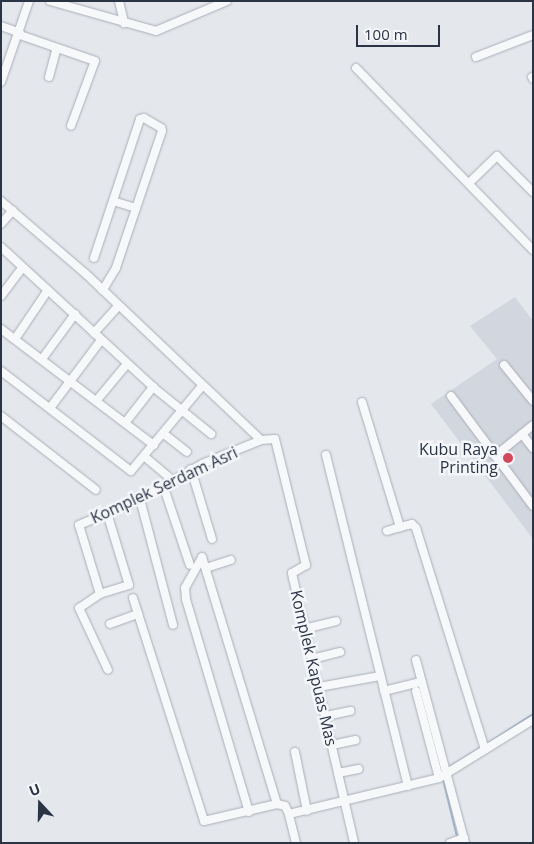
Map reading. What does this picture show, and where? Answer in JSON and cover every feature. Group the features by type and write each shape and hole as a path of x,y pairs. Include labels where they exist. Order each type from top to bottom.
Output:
{"street":[{"path":"1,82 20,34 29,1"},
{"path":"50,1 156,31 227,1"},
{"path":"119,1 126,24"},
{"path":"1,26 95,61 71,126"},
{"path":"476,57 533,35"},
{"path":"49,77 57,48"},
{"path":"356,68 533,250"},
{"path":"94,258 140,119 144,118 161,128 162,131 113,276 103,290"},
{"path":"469,183 497,156 531,186"},
{"path":"1,201 103,290 202,386 230,408 261,440"},
{"path":"113,201 136,208"},
{"path":"1,224 13,210"},
{"path":"1,247 182,413 211,434"},
{"path":"1,296 22,267"},
{"path":"14,338 48,290"},
{"path":"94,333 118,306"},
{"path":"42,359 75,314"},
{"path":"1,328 154,445"},
{"path":"50,408 101,340"},
{"path":"97,400 127,364"},
{"path":"504,365 533,401"},
{"path":"1,372 130,470 145,457 202,386"},
{"path":"125,423 153,387"},
{"path":"451,396 533,506"},
{"path":"362,402 400,527"},
{"path":"1,416 96,490"},
{"path":"495,456 533,425"},
{"path":"164,434 187,452"},
{"path":"522,434 533,448"},
{"name":"Komplek Kapuas Mas","path":"261,440 273,438 276,441 304,552 304,569 292,573 354,843"},
{"name":"Komplek Serdam Asri","path":"100,594 78,526 140,499 191,469 261,440"},
{"path":"326,455 408,786"},
{"path":"145,457 168,476"},
{"path":"191,469 212,539"},
{"path":"163,485 190,565"},
{"path":"140,499 173,625"},
{"path":"107,513 129,585 100,594 79,608 108,670"},
{"path":"386,531 412,524 416,528 485,750"},
{"path":"249,812 186,599 185,588 202,558 277,804"},
{"path":"206,568 231,560"},
{"path":"133,598 204,821 277,804 284,806 289,814 294,842"},
{"path":"110,624 138,614"},
{"path":"304,629 336,621"},
{"path":"312,659 340,652"},
{"path":"416,660 459,841"},
{"path":"319,687 380,676"},
{"path":"384,691 422,682"},
{"path":"416,691 443,777"},
{"path":"326,716 350,711"},
{"path":"289,814 322,808 443,777 533,720"},
{"path":"332,745 355,740"},
{"path":"295,752 308,811"},
{"path":"338,773 359,769"}],"shaded area":[{"path":"515,297 533,321 533,539 431,404 497,359 470,326"}],"waterway":[{"path":"487,744 533,714"},
{"path":"448,768 482,747"},
{"path":"443,779 457,837"}],"place":[{"name":"Kubu Raya Printing","path":"508,458"}]}
